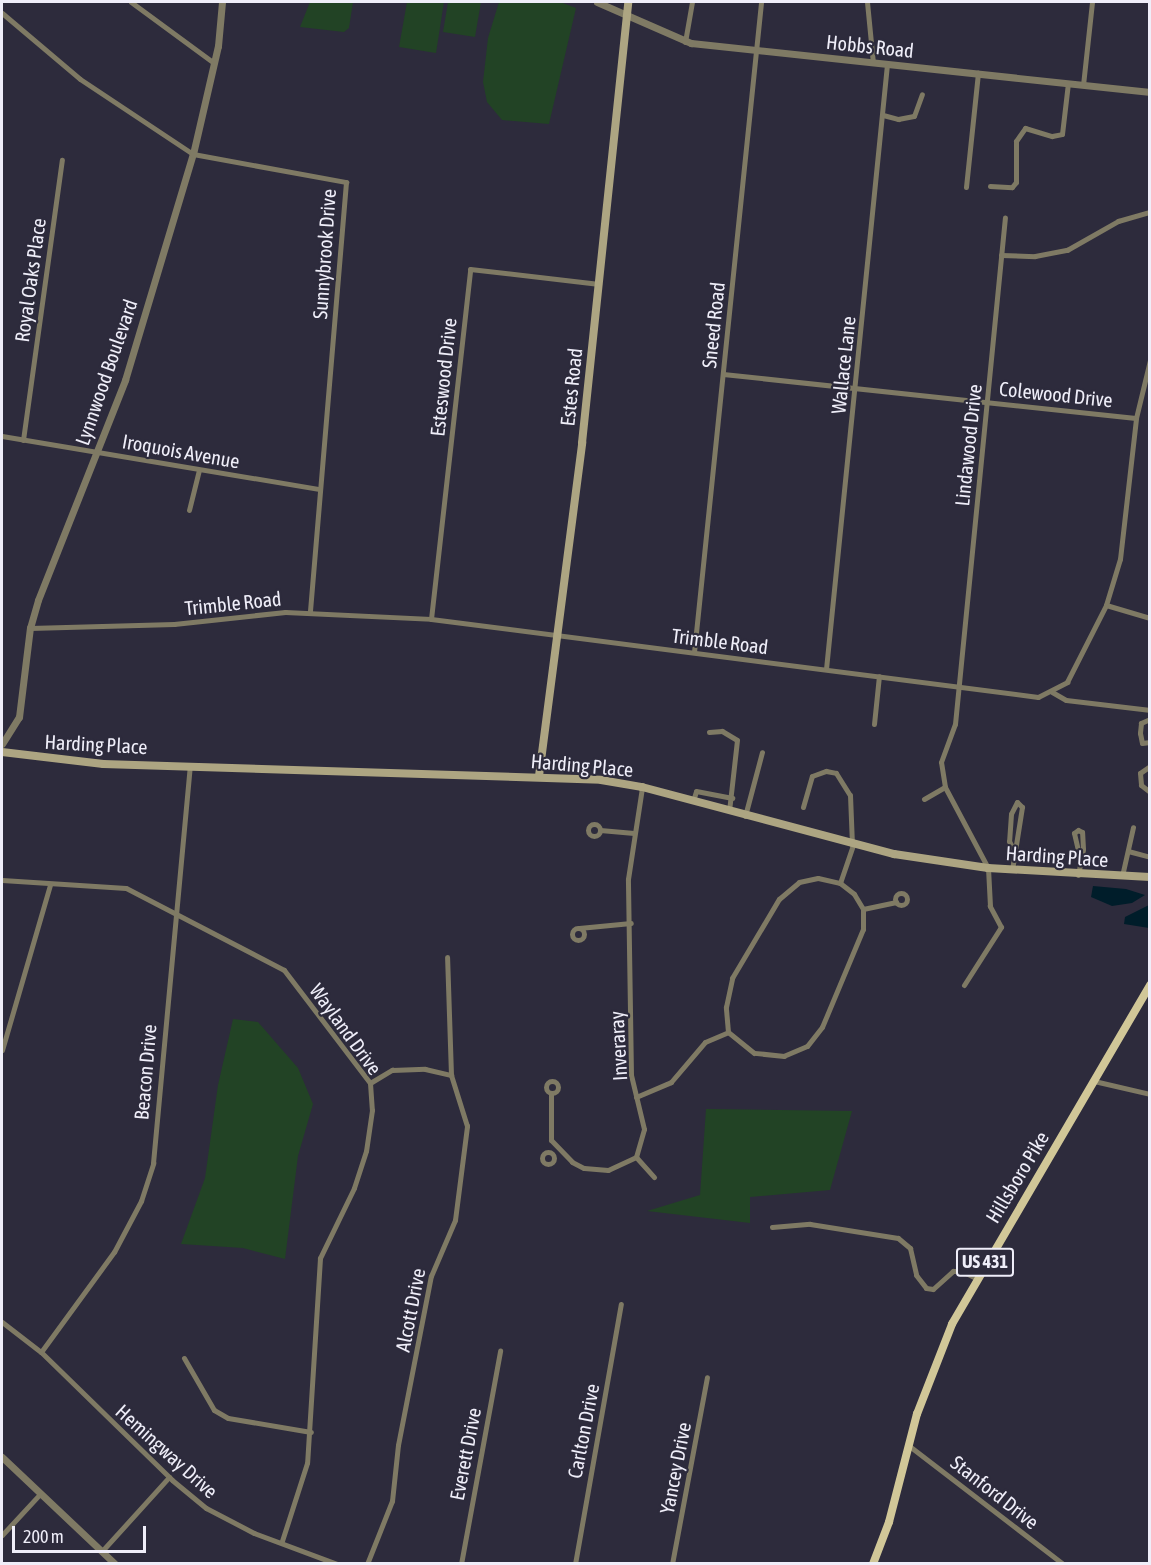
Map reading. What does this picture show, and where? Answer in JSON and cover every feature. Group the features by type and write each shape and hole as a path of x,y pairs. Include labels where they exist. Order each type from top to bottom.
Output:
{"main road":[{"name":"Estes Road","path":"539,776 599,284 628,2"},
{"name":"Harding Place","path":"2,753 103,764 190,764 539,776 642,787 852,845 988,868 1078,875 1149,877"},
{"name":"Hillsboro Pike","path":"873,1563 890,1522 908,1444 944,1341 975,1278 1149,985"}],"street":[{"path":"131,2 214,63"},
{"name":"Lynnwood Boulevard","path":"2,744 19,717 30,628 125,380 193,154 214,63 222,2"},
{"name":"Hobbs Road","path":"597,2 685,42 1149,92"},
{"path":"685,42 692,2"},
{"name":"Sneed Road","path":"694,652 761,2"},
{"path":"867,2 873,63"},
{"path":"1083,85 1092,2"},
{"name":"Sunnybrook Drive","path":"2,13 80,79 193,154 346,182 310,612"},
{"name":"Wallace Lane","path":"826,669 887,64"},
{"path":"966,187 978,73"},
{"path":"990,186 1012,187 1016,182 1016,141 1025,128 1052,136 1062,134 1068,83"},
{"path":"883,115 898,119 914,116 922,94"},
{"name":"Royal Oaks Place","path":"23,440 62,160"},
{"path":"1001,255 1035,256 1067,250 1118,221 1149,212"},
{"name":"Lindawood Drive","path":"958,686 1005,217"},
{"name":"Esteswood Drive","path":"431,619 470,268 599,284"},
{"path":"1149,360 1136,418 1120,559 1106,605 1067,682 1052,692 1066,700 1149,710"},
{"name":"Colewood Drive","path":"723,374 1136,418"},
{"name":"Iroquois Avenue","path":"2,436 320,489"},
{"path":"189,510 199,470"},
{"path":"1106,605 1149,618"},
{"name":"Trimble Road","path":"30,628 174,624 239,615 310,612 431,619 1038,697 1052,692"},
{"path":"874,724 879,676"},
{"path":"958,686 955,724 941,762 945,787 988,868 990,906 1001,927 964,985"},
{"path":"1149,719 1141,723 1140,733 1142,743 1149,742"},
{"path":"709,732 722,731 737,740 729,811"},
{"path":"745,816 762,752"},
{"name":"Beacon Drive","path":"41,1352 114,1252 141,1201 152,1167 190,764"},
{"path":"1149,766 1140,773 1141,785 1149,792"},
{"path":"803,807 812,776 826,771 836,773 850,795 852,845 840,883"},
{"name":"Inveraray","path":"636,1157 644,1129 631,1075 631,923 628,879 642,787"},
{"path":"924,799 945,787"},
{"path":"693,801 696,791 732,798"},
{"path":"1012,870 1013,849 1019,837 1022,807 1017,802 1011,814 1009,841 1013,849"},
{"path":"1122,876 1133,827"},
{"path":"600,830 634,833"},
{"path":"1128,851 1149,857"},
{"path":"1078,875 1079,855"},
{"path":"818,878 840,883 863,909 863,929 822,1027 807,1046 783,1056 754,1053 728,1032 726,1007 732,978 779,899 800,882 818,878"},
{"name":"Wayland Drive","path":"2,880 50,885 126,888 284,970 370,1083 372,1110 366,1151 354,1188 320,1258 317,1274 311,1432 307,1463 282,1541"},
{"path":"2,1050 50,885"},
{"path":"863,909 896,902"},
{"path":"579,928 631,923"},
{"name":"Alcott Drive","path":"367,1563 392,1501 400,1435 432,1271 455,1220 466,1126 451,1075 447,957"},
{"path":"636,1097 671,1082 705,1042 728,1032"},
{"path":"370,1083 392,1070 425,1069 451,1075"},
{"path":"1094,1081 1149,1094"},
{"path":"551,1093 549,1128 559,1149 584,1168 608,1170 636,1157 654,1178"},
{"path":"553,1154 559,1149"},
{"path":"772,1227 810,1224 898,1238 910,1248 916,1275 926,1288 933,1289 953,1271 962,1271 975,1278"},
{"name":"Carlton Drive","path":"575,1563 621,1305"},
{"name":"Hemingway Drive","path":"2,1322 41,1352 169,1477 234,1524 337,1563"},
{"name":"Everett Drive","path":"461,1563 500,1351"},
{"path":"184,1358 214,1410 228,1418 311,1432"},
{"name":"Yancey Drive","path":"672,1563 707,1377"},
{"name":"Stanford Drive","path":"908,1444 1063,1563"},
{"path":"2,1457 115,1563"},
{"path":"102,1551 169,1477"},
{"path":"2,1535 40,1494"}],"green space":[{"path":"310,2 353,2 349,28 344,32 300,27"},
{"path":"407,2 444,2 436,53 399,47"},
{"path":"448,2 481,2 475,37 443,32"},
{"path":"499,2 560,2 576,8 549,124 502,120 487,102 483,82 488,38"},
{"path":"233,1019 258,1022 298,1068 313,1104 298,1156 285,1259 243,1248 181,1244 205,1178 218,1085"},
{"path":"706,1109 852,1111 830,1190 750,1197 750,1223 647,1211 700,1195"}],"water":[{"path":"1093,886 1126,889 1145,895 1132,903 1112,906 1091,897"},
{"path":"1149,905 1149,928 1124,924 1125,917"}]}
